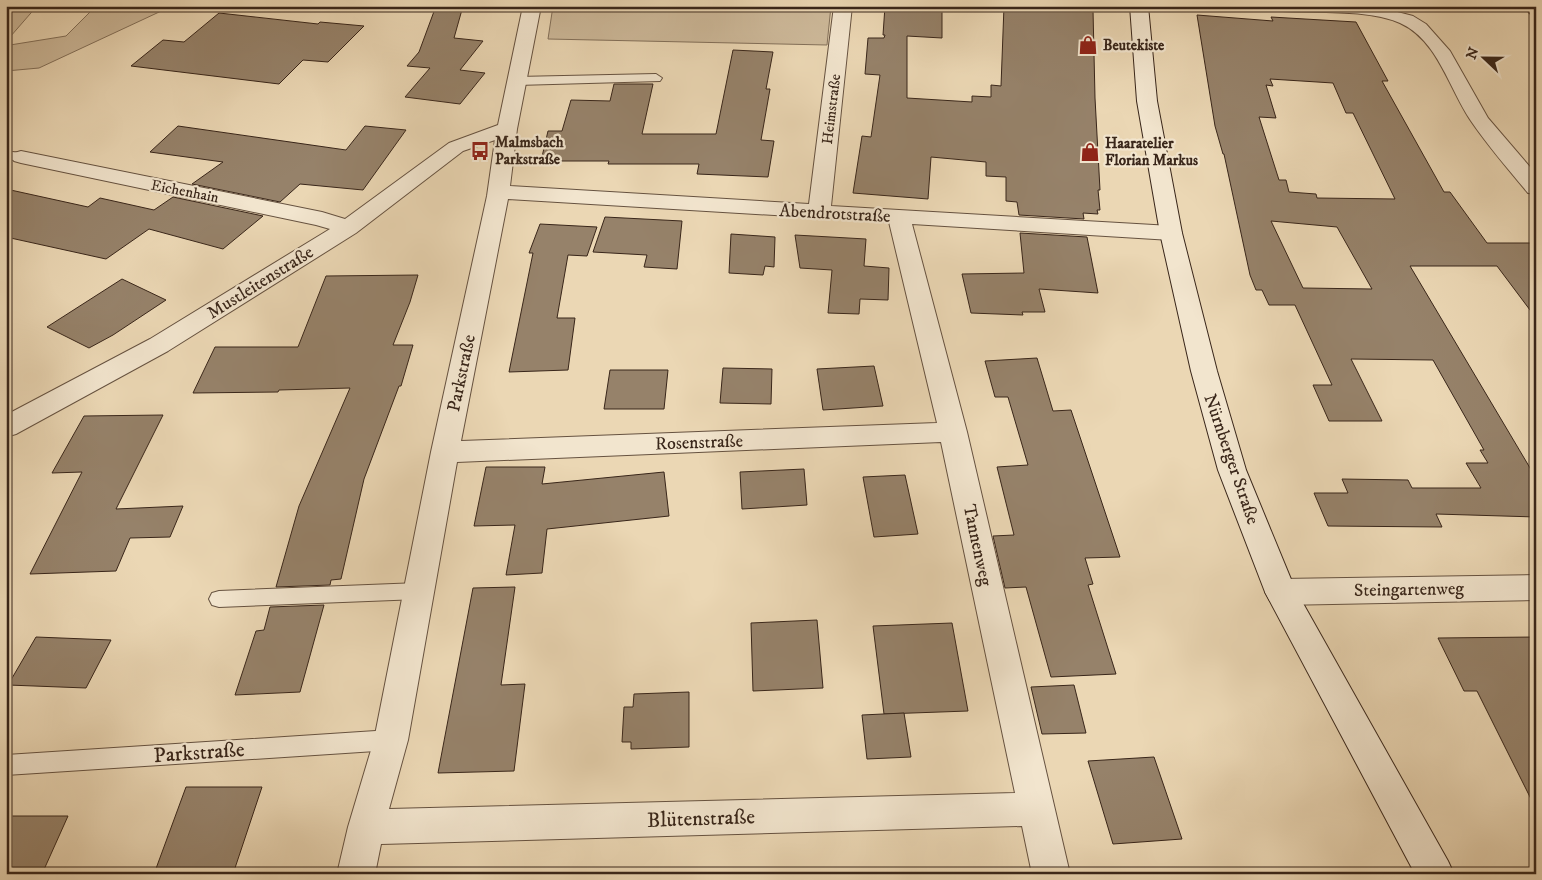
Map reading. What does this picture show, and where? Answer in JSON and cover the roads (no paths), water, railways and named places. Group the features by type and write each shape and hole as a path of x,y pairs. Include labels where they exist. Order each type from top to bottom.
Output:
{"street":[{"name":"Parkstraße","path":"356,874 366,827 391,740 445,452 499,192 507,129 532,6"},
{"name":"Heimstraße","path":"820,212 843,6"},
{"name":"Nürnberger Straße","path":"1140,6 1147,101 1171,233 1204,371 1232,470 1281,592 1435,874"},
{"path":"1282,6 1367,11 1406,20 1418,27 1435,43 1480,120 1536,188"},
{"name":"Mustleitenstraße","path":"6,427 158,345 348,228 456,147 507,129"},
{"name":"Eichenhain","path":"13,156 322,218 348,228"},
{"name":"Abendrotstraße","path":"499,192 1171,233"},
{"name":"Tannenweg","path":"899,216 953,432 1051,874"},
{"name":"Rosenstraße","path":"445,452 953,432"},
{"name":"Steingartenweg","path":"1281,592 1536,586"},
{"name":"Blütenstraße","path":"366,827 1036,809"}],"lane":[{"path":"517,81 656,78"},
{"path":"219,599 419,591"},
{"name":"Parkstraße","path":"6,765 391,740"}],"railway":[{"path":"1524,6 1536,18"}],"place":[{"name":"Beutekiste","path":"1088,45"},
{"name":"Malmsbach Parkstraße","path":"480,151"},
{"name":"Haaratelier Florian Markus","path":"1090,152"}]}
